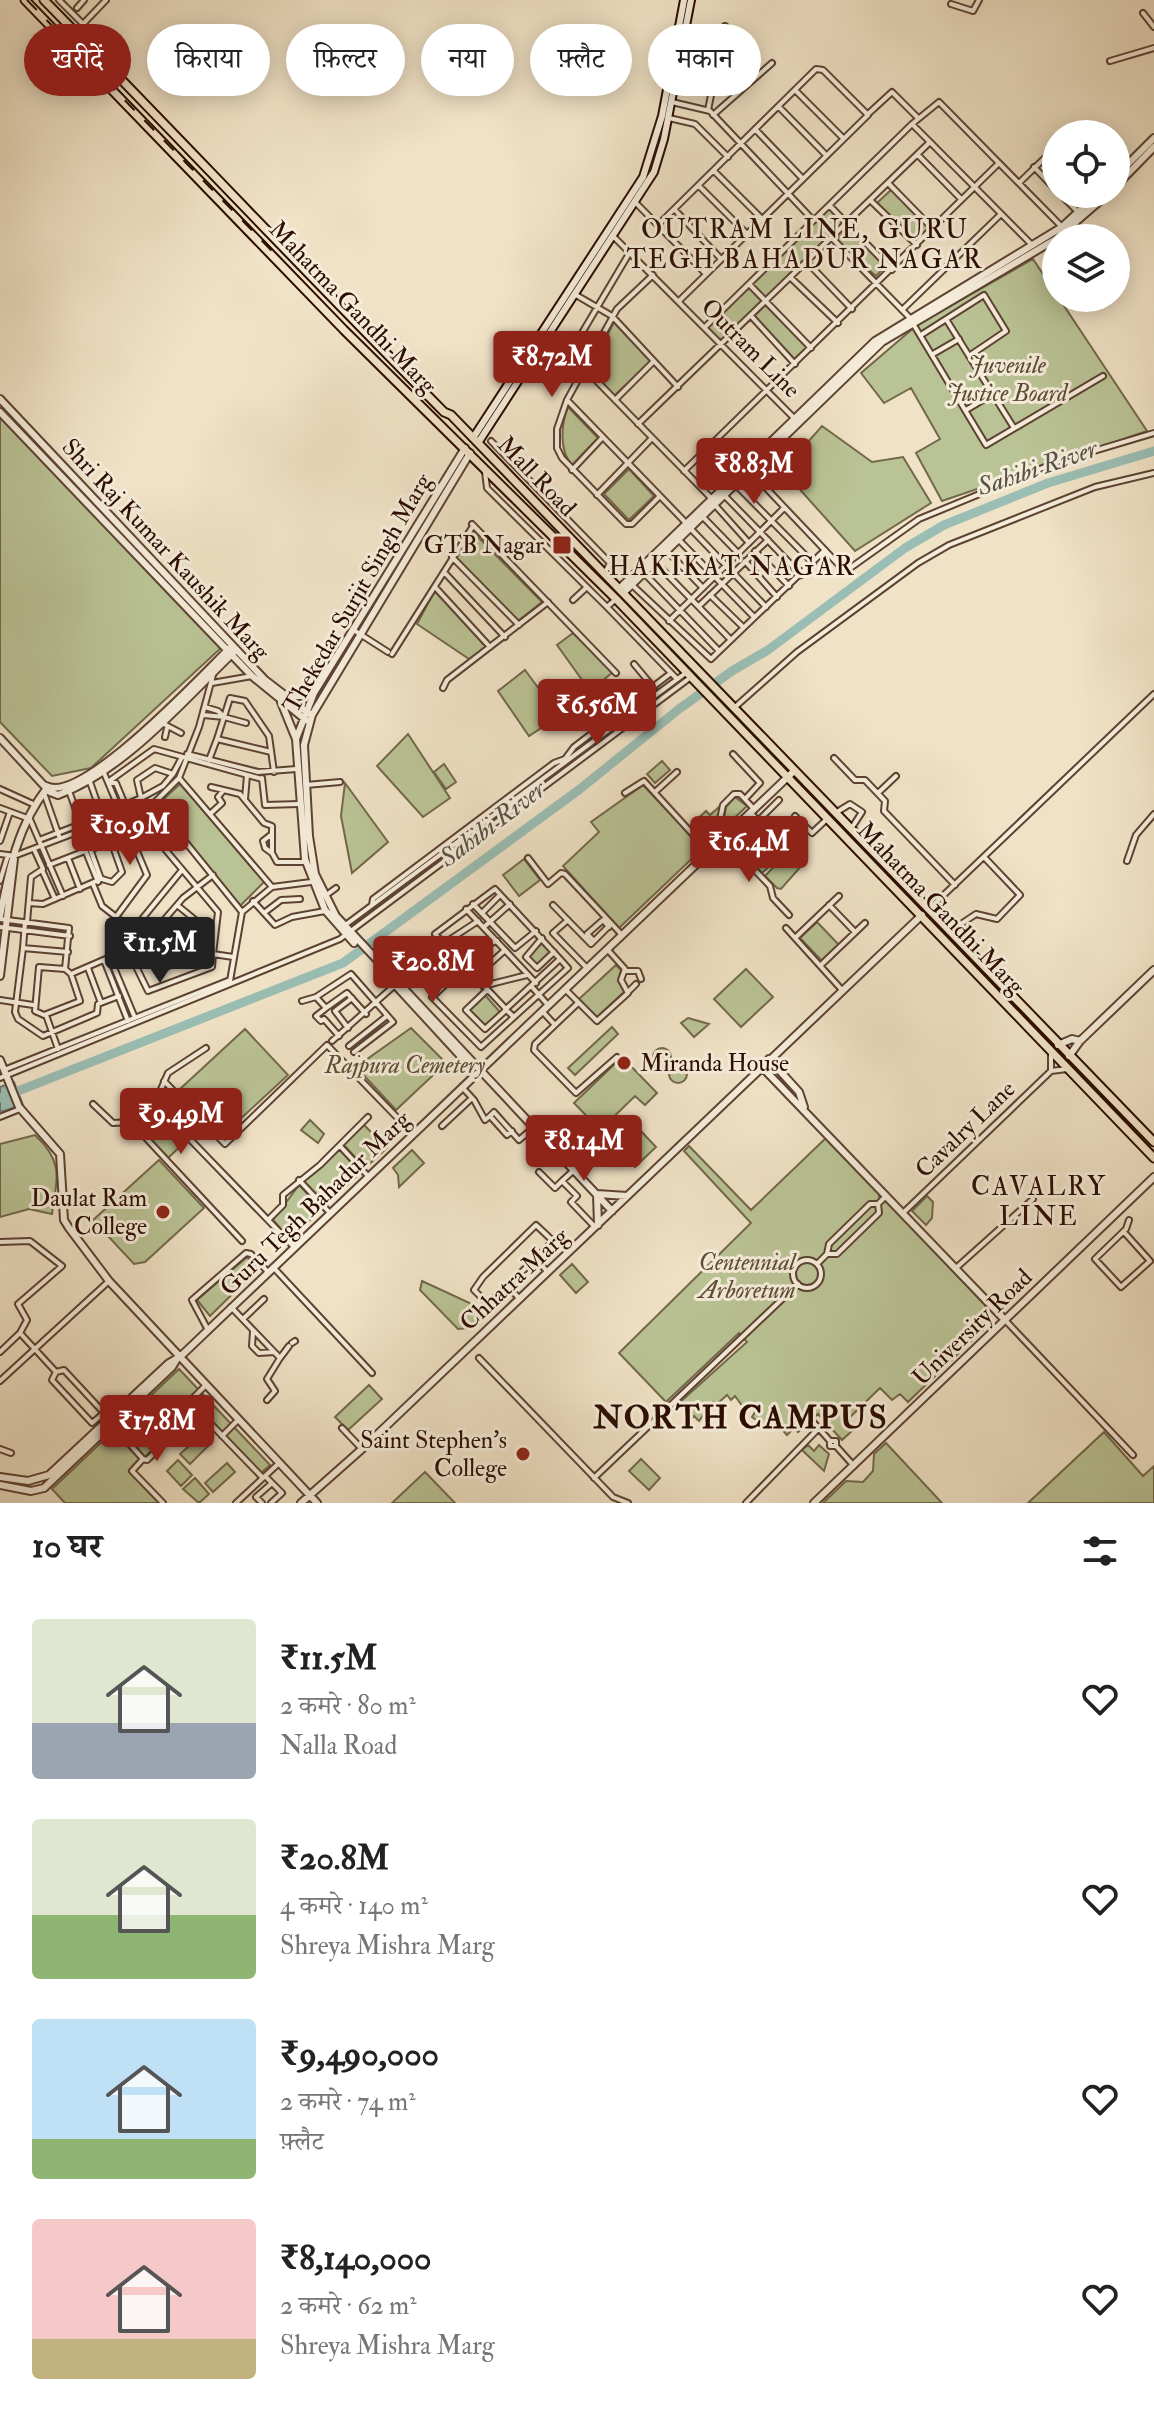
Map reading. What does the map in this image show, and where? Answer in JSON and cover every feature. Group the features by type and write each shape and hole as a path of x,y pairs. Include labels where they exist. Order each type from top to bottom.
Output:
{"main road":[{"name":"Mahatma Gandhi Marg","path":"25,0 467,451 620,594 718,706 791,774"},
{"name":"Mahatma Gandhi Marg","path":"44,0 68,24"},
{"name":"Mahatma Gandhi Marg","path":"131,88 245,204"},
{"name":"Mall Road","path":"245,204 318,283 476,440 620,594 701,671"},
{"path":"309,292 318,283"},
{"name":"Mahatma Gandhi Marg","path":"701,671 791,774 997,989 1058,1045 1154,1142"},
{"path":"718,706 726,697"},
{"name":"Mahatma Gandhi Marg","path":"831,816 850,829 925,913 948,933 1051,1053 1154,1158"}],"street":[{"path":"59,0 83,24 106,0"},
{"path":"77,8 84,0"},
{"path":"684,0 685,13"},
{"path":"476,440 615,237 633,201 651,157 668,101 685,13 691,0"},
{"path":"951,4 973,11 979,0"},
{"path":"1143,13 1154,27"},
{"path":"1110,61 1154,48"},
{"path":"761,73 772,63"},
{"path":"660,223 820,69 868,115"},
{"path":"796,91 843,138"},
{"path":"679,301 892,92 918,118"},
{"path":"708,110 711,96"},
{"path":"713,115 734,96"},
{"path":"668,101 708,110 813,220"},
{"path":"476,440 608,232 654,172 669,118 668,101"},
{"path":"705,327 934,103 942,103 1058,224"},
{"path":"779,107 826,155"},
{"path":"669,118 695,124 728,157"},
{"path":"912,124 1034,248"},
{"path":"755,129 802,178"},
{"path":"1130,162 1154,139"},
{"path":"638,424 930,142"},
{"path":"1130,172 1154,147"},
{"path":"917,155 961,199"},
{"path":"1019,183 1042,160"},
{"path":"684,471 999,163"},
{"path":"1034,167 1042,175"},
{"path":"714,171 762,219"},
{"path":"888,183 933,229"},
{"path":"699,186 747,234"},
{"path":"870,200 917,245"},
{"path":"633,201 660,223 706,274"},
{"path":"829,205 892,270"},
{"path":"1074,208 1079,213"},
{"path":"1071,224 1089,208"},
{"path":"1069,224 1079,213 1089,208"},
{"path":"675,210 721,259"},
{"path":"902,310 1000,215"},
{"name":"Outram Line","path":"608,232 796,421"},
{"path":"832,238 911,320 986,445 1103,376"},
{"path":"607,607 872,350 911,320 1042,243"},
{"path":"1034,248 1042,245"},
{"path":"560,370 630,252"},
{"path":"807,262 852,309"},
{"path":"653,275 612,316 560,415 557,448 572,470 629,525 660,496"},
{"path":"791,278 838,323"},
{"path":"749,284 811,348"},
{"path":"576,295 612,316 678,387"},
{"path":"921,335 986,296 1006,331 969,356"},
{"path":"752,317 795,364"},
{"path":"946,319 1014,428"},
{"path":"933,355 959,339"},
{"path":"615,400 654,361"},
{"path":"585,369 713,501 749,543"},
{"path":"966,410 993,394"},
{"name":"Shri Raj Kumar Kaushik Marg","path":"0,399 110,522"},
{"path":"567,400 766,607"},
{"name":"Shri Raj Kumar Kaushik Marg","path":"0,412 232,650 307,717"},
{"path":"846,571 919,519 1057,462 1154,433"},
{"path":"572,470 602,438"},
{"path":"597,495 652,438"},
{"path":"491,441 610,563 605,575"},
{"name":"Thekedar Surjit Singh Marg","path":"341,928 313,869 305,785 307,717 314,693 467,451"},
{"path":"493,461 506,457"},
{"path":"485,468 487,488 677,679"},
{"path":"630,583 667,551 688,526 748,469"},
{"path":"748,469 839,565"},
{"path":"734,708 797,652 918,563 949,545 1095,487 1154,473"},
{"path":"735,484 813,563"},
{"path":"723,495 801,575"},
{"path":"669,621 784,508"},
{"path":"702,516 738,553"},
{"path":"355,631 390,653 472,525 616,673"},
{"path":"678,539 754,617"},
{"path":"699,606 768,540"},
{"path":"630,583 707,658 719,651 825,550"},
{"path":"667,551 703,588"},
{"path":"755,551 789,586"},
{"path":"452,557 519,625"},
{"path":"745,561 777,597"},
{"path":"655,562 731,640"},
{"path":"444,572 505,637"},
{"path":"644,573 719,651"},
{"path":"435,587 491,647"},
{"path":"573,600 587,587"},
{"path":"710,595 743,628"},
{"path":"443,688 447,680 549,601"},
{"name":"Thekedar Surjit Singh Marg","path":"355,631 296,739 296,769 311,882 326,911 375,962"},
{"path":"0,738 45,788 55,795 69,791 104,773 232,650"},
{"name":"Shri Raj Kumar Kaushik Marg","path":"232,650 252,676 281,702 307,717"},
{"path":"634,664 654,688"},
{"path":"0,854 11,855 34,849 40,843 102,816 154,803 176,776 187,754 205,707 213,668"},
{"path":"45,788 59,789 91,776 213,668"},
{"path":"4,1076 350,936 528,796 566,760 574,747 671,673"},
{"path":"212,683 252,676"},
{"path":"372,905 373,899 521,788 566,760 677,679 691,676"},
{"path":"341,928 691,676"},
{"path":"279,693 295,696 314,693"},
{"path":"925,913 1154,694"},
{"path":"209,760 230,698 245,701 269,736 274,772"},
{"path":"281,702 296,739"},
{"path":"205,707 218,711 224,717 246,723"},
{"path":"202,715 217,719 224,717"},
{"path":"160,721 167,728 181,733"},
{"path":"165,737 167,728"},
{"path":"217,739 272,752"},
{"path":"108,783 152,749 183,760 262,779"},
{"path":"187,754 261,772 296,769"},
{"path":"733,754 760,783 744,799"},
{"path":"834,758 855,780 865,780 878,793 885,803 884,811 955,885"},
{"path":"141,798 137,780 155,768 176,776 272,887"},
{"path":"261,772 265,805 299,804"},
{"path":"655,792 677,772"},
{"path":"104,773 108,783"},
{"name":"Guru Tegh Bahadur Marg","path":"0,1477 28,1481 49,1475 208,1330 462,1087 478,1068 791,774"},
{"path":"245,799 247,775"},
{"path":"59,836 105,822 176,776"},
{"path":"878,793 896,776"},
{"path":"625,793 642,780 709,852"},
{"path":"90,782 105,822"},
{"path":"108,783 115,782 147,875 116,917"},
{"path":"305,785 340,782"},
{"path":"211,787 245,799 264,823 272,826 272,853 282,864 306,862"},
{"path":"0,881 33,804 45,788"},
{"path":"45,788 59,836"},
{"path":"521,788 528,796"},
{"path":"0,789 33,804"},
{"path":"210,814 222,803 218,795 225,790"},
{"path":"69,791 92,849 100,903 146,942 157,971 199,952 233,957"},
{"path":"758,821 744,799 734,794 723,805 721,820 728,834 770,886 773,898 789,915"},
{"path":"728,834 737,841 779,800"},
{"path":"154,803 242,912"},
{"path":"795,816 812,833 850,804 862,812 850,829"},
{"path":"0,808 28,817 63,896"},
{"path":"0,841 10,812"},
{"path":"1127,861 1136,835 1154,814"},
{"path":"700,841 721,820"},
{"path":"92,849 148,829 219,915 208,970 151,991 145,987 128,950"},
{"path":"78,832 97,882"},
{"path":"29,903 43,904 97,882 112,882 122,872 111,841"},
{"path":"34,849 55,899"},
{"path":"49,865 85,851"},
{"path":"0,976 2,922 11,855"},
{"path":"948,933 976,914 997,919 1020,895 984,857"},
{"path":"68,858 80,889"},
{"path":"528,858 548,884 561,873 565,874 610,926"},
{"path":"42,870 31,877 15,1015 37,1034 52,1032 97,1013 101,1003 87,967"},
{"path":"133,930 182,870"},
{"path":"71,974 146,942 177,905 213,875"},
{"path":"230,983 242,912 272,887 311,882"},
{"path":"325,896 336,888"},
{"path":"464,967 432,997 481,1047 568,968 536,931 492,889 436,931 435,936 514,1017"},
{"path":"482,913 501,895"},
{"path":"795,938 839,896"},
{"path":"264,913 281,900 300,899"},
{"path":"253,901 275,925 292,917 326,911"},
{"path":"473,904 515,948"},
{"path":"484,927 510,904"},
{"path":"177,905 216,937"},
{"path":"553,905 591,944 610,926"},
{"path":"829,905 856,932"},
{"path":"466,909 528,975 548,1005"},
{"name":"Chhatra Marg","path":"309,1502 925,913"},
{"path":"165,919 199,952"},
{"path":"568,920 553,933 587,968"},
{"path":"594,941 587,934 603,920 622,935"},
{"path":"443,944 478,921"},
{"path":"2,922 68,927 70,936 65,969"},
{"path":"2,922 25,930 70,936"},
{"path":"821,965 865,923"},
{"path":"786,928 842,990"},
{"path":"475,977 536,931"},
{"path":"542,938 526,957 537,968 554,952"},
{"path":"454,957 497,941"},
{"path":"23,948 68,952"},
{"path":"607,949 624,971"},
{"path":"106,959 135,1018"},
{"path":"106,959 128,1021"},
{"path":"528,975 485,988 466,1010 485,1029 560,959"},
{"path":"375,962 467,1063 478,1068"},
{"path":"375,962 612,1211"},
{"path":"39,967 65,969 71,974 80,1001 46,1015 35,1011 39,967"},
{"path":"1069,1056 1080,1041 1154,970"},
{"path":"624,971 638,971 641,979"},
{"path":"624,971 621,980 629,991"},
{"path":"302,1001 318,999 351,974 393,1022 354,1052"},
{"path":"4,1076 58,1049 230,983"},
{"path":"352,998 321,1021 316,1016 359,983"},
{"path":"565,989 597,1021 636,984"},
{"path":"332,1041 378,1005 395,985"},
{"path":"347,993 366,1014"},
{"path":"101,1003 119,996"},
{"path":"318,999 326,1008"},
{"path":"0,1000 34,1005"},
{"path":"578,1003 535,1044 534,1050 576,1093 617,1057"},
{"path":"335,1011 348,1028"},
{"path":"542,1011 555,1025"},
{"path":"46,1015 58,1049"},
{"path":"349,1046 387,1016"},
{"path":"324,1019 360,1059"},
{"path":"1058,1045 1072,1039 1080,1041"},
{"path":"164,1081 225,1144 327,1045 413,1134"},
{"path":"206,1048 168,1073 155,1103 294,1247"},
{"path":"1051,1053 1051,1071 1067,1069"},
{"path":"769,1059 801,1095 805,1110"},
{"path":"0,1060 4,1076 20,1108 60,1154 64,1220 109,1281 278,1464 309,1502"},
{"path":"762,1067 904,1212 1133,1455"},
{"name":"Cavalry Lane","path":"904,1212 1051,1071"},
{"path":"462,1087 485,1120 494,1112 519,1140 534,1127"},
{"path":"442,1126 472,1098"},
{"path":"93,1104 113,1123 131,1122 242,1241"},
{"path":"0,1117 20,1108"},
{"path":"268,1220 283,1205 283,1195 298,1179 340,1146 368,1117"},
{"path":"395,1127 401,1121"},
{"path":"340,1146 368,1176"},
{"path":"539,1172 555,1188 574,1170"},
{"name":"University Road","path":"814,1503 1154,1177"},
{"path":"298,1179 330,1213"},
{"path":"562,1181 577,1196 571,1202 596,1226"},
{"path":"597,1194 628,1196"},
{"path":"596,1226 597,1194"},
{"path":"817,1264 827,1254 829,1244 873,1203 878,1204 887,1195"},
{"path":"956,1268 1033,1199"},
{"path":"827,1254 837,1254 879,1213 878,1204"},
{"path":"1124,1232 1152,1260 1121,1287 1095,1259 1124,1232 1129,1220"},
{"path":"536,1225 553,1241 507,1286 488,1304 474,1290 483,1277 536,1225"},
{"path":"0,1242 30,1241 62,1266 18,1304 27,1320 20,1333 0,1352"},
{"path":"208,1330 192,1300 246,1253 251,1254 372,1373"},
{"path":"535,1259 548,1272"},
{"path":"808,1260 817,1264 821,1274 817,1284 807,1288 798,1284 793,1274 797,1264 808,1260"},
{"path":"0,1381 109,1281"},
{"path":"594,1478 798,1284"},
{"path":"507,1286 520,1299"},
{"path":"243,1319 264,1299"},
{"path":"231,1307 280,1358"},
{"path":"253,1330 252,1346 259,1353 274,1352"},
{"path":"20,1333 56,1372"},
{"path":"267,1400 275,1391 267,1379 292,1343"},
{"name":"Guru Tegh Bahadur Marg","path":"0,1485 31,1491 44,1488 163,1376 178,1358"},
{"path":"479,1358 613,1497 628,1503"},
{"path":"64,1370 104,1413 92,1423 52,1380 56,1372 64,1370"},
{"path":"205,1386 189,1402 282,1493 271,1503"},
{"path":"163,1503 132,1471 195,1414 203,1423 207,1420"},
{"path":"222,1436 237,1421"},
{"path":"814,1423 830,1441 836,1441 836,1446 854,1466"},
{"path":"342,1428 362,1449"},
{"path":"746,1503 819,1428"},
{"path":"126,1440 143,1459"},
{"path":"0,1449 11,1453"},
{"path":"236,1503 278,1464"},
{"path":"262,1503 256,1497 272,1483"}],"green space":[{"path":"894,187 933,229 919,243 876,204"},
{"path":"829,207 845,225 768,301 751,284"},
{"path":"850,227 887,265 876,276 835,241"},
{"name":"Juvenile Justice Board","path":"1033,259 1042,273 1042,312 1068,312 1147,431 942,501 916,453 940,439 911,388 884,403 861,373 917,325"},
{"path":"748,286 764,303 724,344 707,327"},
{"path":"766,304 810,348 795,363 753,317"},
{"path":"614,322 651,361 614,396 590,371"},
{"path":"568,407 598,438 572,465 562,437"},
{"path":"0,412 222,647 91,768 52,776 0,722"},
{"path":"822,426 872,462 903,457 931,503 855,551 795,484 790,462"},
{"path":"629,469 654,496 629,520 604,494"},
{"path":"471,530 542,602 518,621 455,557"},
{"path":"435,590 487,648 472,661 417,624"},
{"path":"573,633 613,672 590,691 557,645"},
{"path":"525,670 559,716 529,736 498,691"},
{"path":"408,734 450,798 423,817 377,766"},
{"path":"662,761 670,770 655,783 647,774"},
{"path":"444,764 456,782 446,789 434,772"},
{"path":"345,783 388,842 352,873 341,816"},
{"path":"180,784 265,881 239,907 154,808"},
{"path":"643,785 703,848 619,928 563,866 599,832 591,822"},
{"path":"735,797 747,806 728,824 724,819 726,807"},
{"path":"721,805 719,819 701,836 690,826 706,811 710,815"},
{"path":"770,837 779,841 770,849 779,858 762,873 747,858"},
{"path":"787,848 803,864 781,889 765,876 787,853"},
{"path":"524,859 540,880 519,896 503,875"},
{"path":"817,922 839,945 822,961 800,938"},
{"path":"167,923 197,949 189,959 157,972 149,944"},
{"path":"542,943 551,953 537,966 528,956"},
{"path":"616,965 621,970 618,981 626,990 597,1017 579,999"},
{"path":"746,969 773,997 741,1027 714,999"},
{"path":"485,995 500,1012 485,1026 469,1009"},
{"path":"688,1018 709,1024 694,1037 681,1023"},
{"path":"612,1027 618,1034 575,1075 568,1068"},
{"name":"Rajpura Cemetery","path":"411,1028 446,1063 396,1110 356,1067"},
{"path":"245,1029 288,1075 224,1134 181,1088"},
{"path":"662,1048 671,1057 662,1066 653,1057"},
{"path":"622,1057 657,1093 645,1105 635,1096 600,1130 574,1103"},
{"path":"678,1065 687,1074 678,1083 669,1074"},
{"path":"155,1108 186,1141 168,1158 137,1125"},
{"path":"310,1120 324,1134 318,1143 301,1130"},
{"path":"364,1125 387,1148 365,1168 343,1144"},
{"path":"637,1127 656,1147 635,1167 616,1147"},
{"path":"35,1135 51,1154 56,1171 52,1214 29,1209 0,1217 0,1144"},
{"name":"Centennial Arboretum","path":"827,1137 879,1192 879,1197 890,1204 985,1305 988,1325 908,1402 900,1394 892,1400 880,1388 845,1422 852,1431 842,1440 818,1414 798,1432 794,1428 787,1435 777,1424 770,1430 752,1417 758,1407 754,1402 743,1407 735,1396 731,1400 727,1395 717,1404 713,1402 699,1421 694,1416 692,1418 678,1404 747,1342 739,1333 666,1402 619,1353 751,1223 684,1151 689,1146 751,1210"},
{"path":"340,1149 361,1172 325,1206 303,1181"},
{"path":"412,1150 424,1163 399,1187 398,1175 393,1168"},
{"path":"159,1160 204,1208 145,1262 134,1264 93,1220"},
{"path":"299,1185 322,1209 290,1239 273,1220"},
{"path":"927,1196 933,1202 932,1218 926,1225 912,1211"},
{"path":"247,1257 258,1269 210,1316 197,1300"},
{"path":"572,1264 588,1282 576,1293 560,1275"},
{"path":"422,1281 474,1305 483,1314 468,1328 458,1329 420,1290"},
{"path":"179,1369 270,1465 261,1473 199,1408 129,1471 160,1503 65,1503 52,1489"},
{"path":"369,1385 382,1399 348,1430 335,1417"},
{"path":"1104,1432 1143,1476 1154,1466 1154,1503 1028,1503"},
{"path":"199,1437 208,1446 190,1464 180,1454"},
{"path":"886,1443 942,1503 823,1503 846,1481 863,1482 873,1471 874,1454"},
{"path":"808,1445 814,1451 819,1445 829,1454 824,1471 802,1450"},
{"path":"641,1459 660,1478 649,1490 629,1471"},
{"path":"178,1460 192,1475 181,1486 167,1471"},
{"path":"227,1463 235,1472 213,1492 205,1483"},
{"path":"425,1472 455,1503 392,1503"},
{"path":"195,1478 209,1494 199,1503 183,1489"}],"water":[{"path":"14,1082 23,1105 0,1112 0,1087"}],"waterway":[{"name":"Sahibi River","path":"0,1098 343,963 580,789 679,709 768,650 905,548 944,525 1048,483 1154,451"}],"railway":[{"path":"27,0 272,251"}],"place":[{"name":"GTB Nagar","path":"562,545"},
{"name":"Miranda House","path":"624,1063"},
{"name":"Daulat Ram College","path":"163,1212"},
{"name":"Saint Stephen's College","path":"523,1454"}],"district":[{"name":"OUTRAM LINE, GURU TEGH BAHADUR NAGAR","path":"805,244"},
{"name":"HAKIKAT NAGAR","path":"732,566"},
{"name":"CAVALRY LINE","path":"1039,1201"},
{"name":"NORTH CAMPUS","path":"741,1417"}]}
